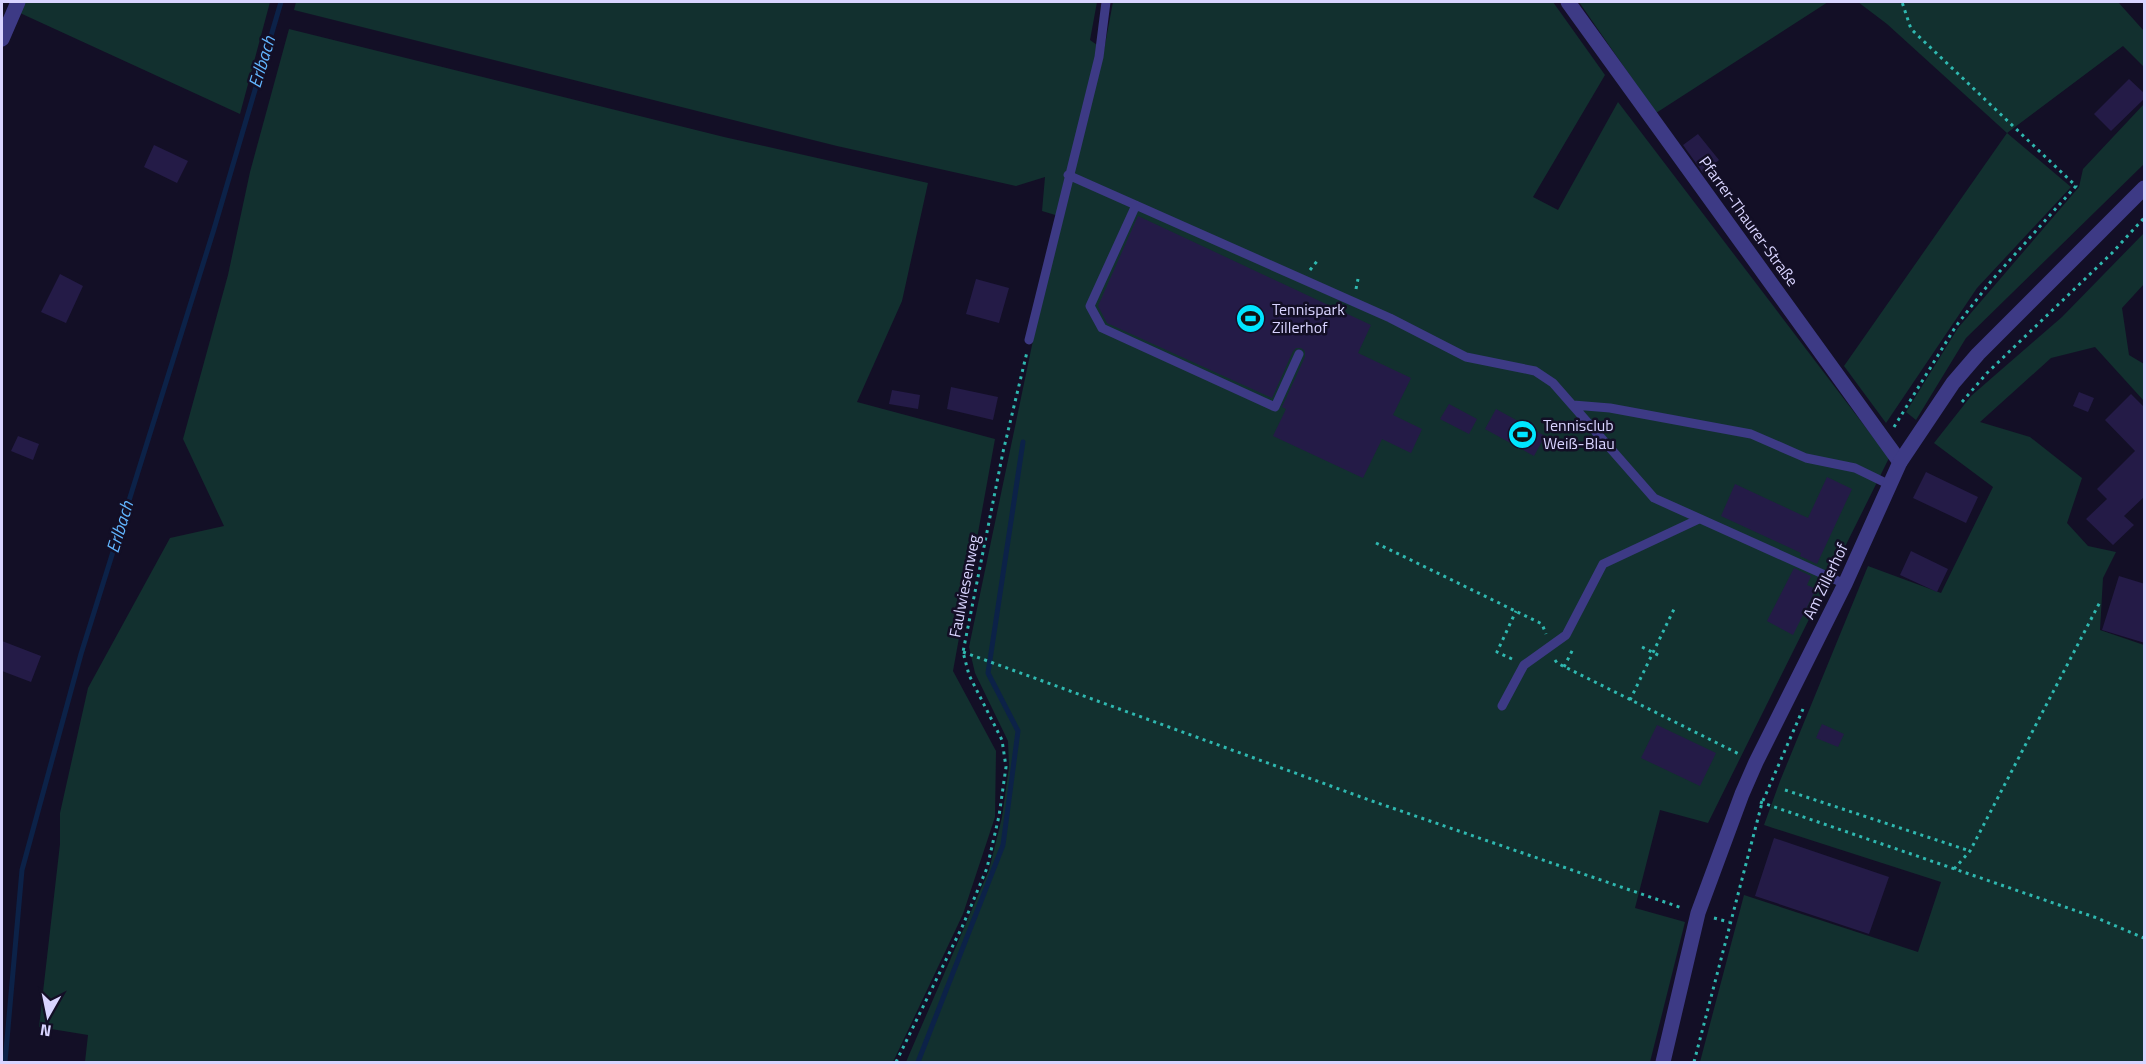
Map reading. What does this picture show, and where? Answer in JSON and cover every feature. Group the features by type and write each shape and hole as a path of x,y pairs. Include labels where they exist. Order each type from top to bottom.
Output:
{"street":[{"path":"2,39 18,2"},
{"name":"Pfarrer-Thaurer-Straße","path":"1568,2 1900,462"},
{"name":"Am Zillerhof","path":"1663,1062 1698,913 1729,829 1756,762 1845,584 1900,462 1953,383 1978,354 2145,188"}],"lane":[{"path":"1029,340 1099,57 1106,2"},
{"path":"1068,175 1390,318 1466,357 1535,371 1553,383 1654,498 1845,584"},
{"path":"1136,205 1090,306 1102,328 1275,407 1299,354"},
{"path":"1573,405 1610,408 1751,434 1806,458 1855,468 1890,486"},
{"path":"1502,706 1524,665 1566,635 1603,564 1699,519"}],"path":[{"path":"1885,441 1956,326 1992,280 2076,186 1911,29 1902,2"},
{"path":"1959,405 1987,373 2112,253 2145,218"},
{"name":"Faulwiesenweg","path":"896,1062 963,925 987,868 999,816 1006,767 1002,740 969,675 963,652 1003,452 1029,340"},
{"path":"1954,869 1970,851 2100,602"},
{"path":"1630,700 1675,607"},
{"path":"1516,611 1497,652 1524,665"},
{"path":"1642,647 1662,657"},
{"path":"963,652 1372,801 1698,913"},
{"path":"1785,790 1970,851"},
{"path":"1694,1062 1762,803 2097,918 2145,938"}],"green space":[{"path":"25,2 270,2 240,114 20,13"},
{"path":"296,2 1097,2 1090,40 1104,50 1113,2 1553,2 1605,75 1533,197 1558,210 1618,102 1889,458 1708,823 1660,810 1635,908 1685,922 1650,1062 906,1062 989,870 1002,817 1009,767 1008,741 975,673 969,647 1036,326 1062,217 1042,211 1045,177 1016,186 837,146 294,10"},
{"path":"1579,2 1828,2 1656,113"},
{"path":"1858,2 2118,2 2144,31 2144,67 2123,46 2007,133 1887,24"},
{"path":"289,29 724,137 928,183 902,301 857,402 995,439 953,671 996,751 995,817 963,914 893,1062 85,1062 88,1035 39,1027 60,844 60,813 88,688 170,538 224,526 183,439 228,275 250,172"},
{"path":"2144,104 2144,164 1966,338 1916,420 1906,412 1958,328 2079,187 2083,169"},
{"path":"2007,133 2071,187 1977,288 1886,423 1844,366"},
{"path":"2144,233 2144,284 2122,308 2129,355 2144,364 2144,401 2095,347 2051,358 1980,422 2030,437 2082,478 2067,523 2088,546 2116,552 2103,578 2100,630 2144,645 2144,1062 1700,1062 1744,895 1918,952 1941,882 1764,825 1868,566 1941,593 1993,487 1934,443 1971,396 2062,317"}],"building":[{"path":"2129,79 2145,94 2145,98 2111,131 2094,114"},
{"path":"1698,134 1719,160 1703,173 1683,145"},
{"path":"154,145 188,161 177,183 144,167"},
{"path":"1138,216 1371,325 1358,353 1411,378 1393,415 1422,429 1411,453 1382,439 1363,478 1273,436 1286,409 1282,407 1305,357 1305,351 1301,348 1293,351 1272,398 1107,323 1098,306"},
{"path":"60,274 83,286 66,323 41,312"},
{"path":"976,279 1009,288 999,323 966,314"},
{"path":"951,387 998,397 993,420 947,409"},
{"path":"892,390 920,395 918,409 889,404"},
{"path":"2079,392 2094,398 2088,412 2073,406"},
{"path":"2131,394 2145,408 2145,496 2124,516 2134,525 2113,545 2086,519 2107,499 2097,489 2135,451 2105,420"},
{"path":"1449,404 1477,419 1469,434 1440,419"},
{"path":"1496,409 1545,436 1534,456 1485,429"},
{"path":"18,436 39,444 33,460 11,451"},
{"path":"1926,472 1978,497 1966,523 1913,498"},
{"path":"1827,477 1852,489 1817,564 1800,556 1801,553 1721,516 1735,484 1808,518"},
{"path":"1911,551 1948,569 1937,592 1900,575"},
{"path":"1794,568 1811,576 1807,585 1816,589 1793,635 1767,621"},
{"path":"2119,576 2145,584 2145,643 2102,630"},
{"path":"2,641 41,656 31,682 2,671"},
{"path":"1822,724 1844,734 1838,747 1816,738"},
{"path":"1657,725 1716,753 1700,786 1641,758"},
{"path":"1774,838 1889,877 1869,934 1755,896"}],"waterway":[{"name":"Erlbach","path":"5,1062 22,870 81,654 214,229 281,2"},
{"path":"918,1062 1003,845 1018,731 988,673 1023,442"}],"place":[{"name":"Tennispark Zillerhof","path":"1251,318"},
{"name":"Tennisclub Weiß-Blau","path":"1522,434"}]}
